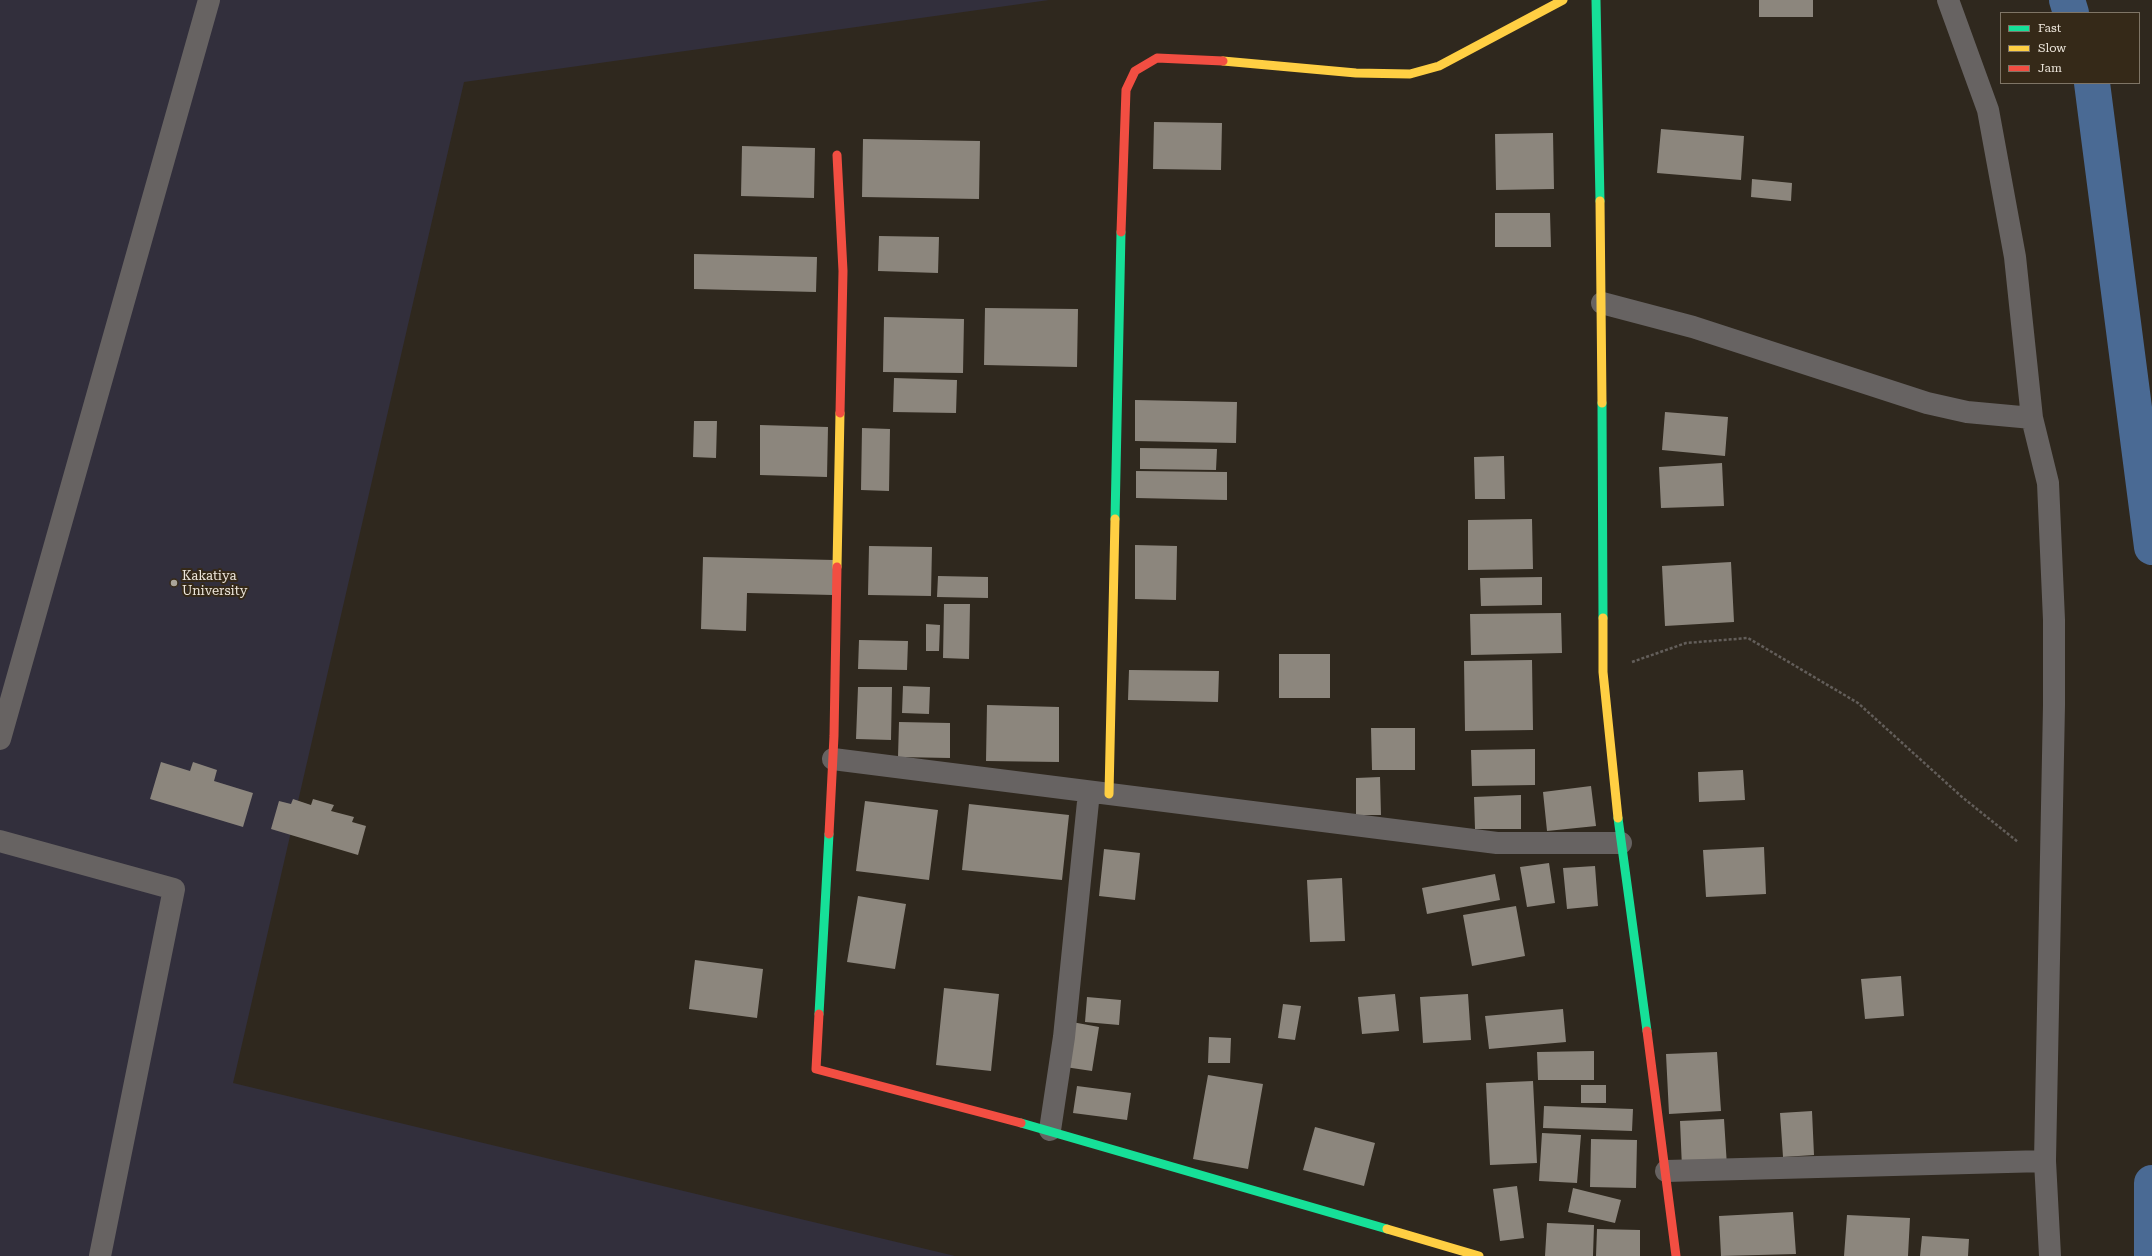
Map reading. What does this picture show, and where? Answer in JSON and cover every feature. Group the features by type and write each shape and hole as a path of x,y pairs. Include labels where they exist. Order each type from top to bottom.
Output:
{"street":[{"path":"0,739 209,0"},
{"path":"1050,1130 1099,793 1124,116 1126,90 1135,70 1157,58 1190,58 1356,73 1410,74 1438,66 1563,0"},
{"path":"1596,0 1602,303 1603,672 1621,843 1666,1171 1676,1256"},
{"path":"1948,0 1988,110 2015,257 2032,418 2048,482 2054,620 2045,1161 2050,1256"},
{"path":"836,155 843,271 833,759 816,1069 1050,1130 1479,1256"},
{"path":"1602,303 1693,327 1927,403 1967,412 2032,418"},
{"path":"833,759 1497,843 1621,843"},
{"path":"0,841 174,889 100,1256"},
{"path":"1666,1171 2045,1161"}],"path":[{"path":"1603,672 1686,643 1748,638 1858,703 1962,797 2018,842"}],"shaded area":[{"name":"Kakatiya University","path":"0,0 1049,0 464,82 233,1083 955,1256 0,1256"}],"building":[{"path":"1759,0 1813,0 1813,17 1759,17"},
{"path":"1154,122 1222,123 1221,170 1153,169"},
{"path":"1661,129 1744,136 1741,180 1657,173"},
{"path":"1553,133 1554,189 1496,190 1495,134"},
{"path":"863,139 980,141 979,199 862,197"},
{"path":"742,146 815,148 814,198 741,196"},
{"path":"1752,179 1792,183 1791,201 1751,197"},
{"path":"1495,213 1550,213 1551,247 1495,247"},
{"path":"879,236 939,237 938,273 878,271"},
{"path":"694,254 817,257 816,292 694,289"},
{"path":"985,308 1078,309 1077,367 984,365"},
{"path":"884,317 964,319 963,373 883,372"},
{"path":"894,378 957,380 956,413 893,412"},
{"path":"1135,400 1237,402 1236,443 1135,441"},
{"path":"1665,412 1728,417 1725,456 1662,450"},
{"path":"694,421 717,421 716,458 693,457"},
{"path":"760,425 828,427 827,477 760,475"},
{"path":"862,428 890,429 889,491 861,490"},
{"path":"1140,448 1217,449 1216,470 1140,469"},
{"path":"1504,456 1505,499 1475,499 1474,457"},
{"path":"1722,463 1724,506 1661,508 1659,467"},
{"path":"1136,471 1227,472 1227,500 1136,498"},
{"path":"1532,519 1533,569 1468,570 1468,520"},
{"path":"1135,545 1177,546 1176,600 1135,599"},
{"path":"869,546 932,547 931,596 868,595"},
{"path":"703,557 834,560 833,595 747,593 746,631 701,629"},
{"path":"1731,562 1734,622 1665,626 1662,566"},
{"path":"938,576 988,577 988,598 937,597"},
{"path":"1542,577 1542,605 1481,606 1480,578"},
{"path":"944,604 970,604 969,659 943,658"},
{"path":"1561,613 1562,653 1471,655 1470,614"},
{"path":"926,624 940,625 939,651 926,651"},
{"path":"859,640 908,641 907,670 858,669"},
{"path":"1279,654 1330,654 1330,698 1279,698"},
{"path":"1532,660 1533,730 1465,731 1464,661"},
{"path":"1129,670 1219,671 1218,702 1128,700"},
{"path":"903,686 930,687 929,714 902,713"},
{"path":"858,687 892,687 891,740 856,739"},
{"path":"987,705 1059,707 1059,762 986,761"},
{"path":"899,722 950,723 950,758 898,757"},
{"path":"1371,728 1415,728 1415,770 1372,770"},
{"path":"1535,749 1535,785 1472,786 1471,750"},
{"path":"161,762 190,771 193,762 217,770 214,781 253,793 243,827 150,799"},
{"path":"1743,770 1745,800 1699,802 1698,772"},
{"path":"1380,777 1381,815 1356,815 1356,778"},
{"path":"1591,786 1596,826 1547,831 1543,792"},
{"path":"1521,795 1521,829 1475,829 1474,797"},
{"path":"293,799 311,805 313,799 334,805 331,811 354,817 352,822 366,826 358,855 271,829 279,801 291,804"},
{"path":"865,801 938,810 929,880 856,871"},
{"path":"969,804 1069,815 1062,880 962,870"},
{"path":"1764,847 1766,894 1706,897 1703,850"},
{"path":"1104,849 1140,853 1135,900 1099,896"},
{"path":"1549,863 1555,903 1527,907 1520,867"},
{"path":"1595,866 1598,906 1567,909 1563,868"},
{"path":"1495,874 1500,900 1427,914 1422,888"},
{"path":"1342,878 1345,941 1310,942 1307,880"},
{"path":"858,896 906,904 895,969 847,962"},
{"path":"1516,906 1525,956 1472,966 1463,915"},
{"path":"695,960 763,969 757,1018 689,1009"},
{"path":"1901,976 1904,1016 1865,1019 1861,979"},
{"path":"944,988 999,994 991,1071 936,1065"},
{"path":"1395,994 1399,1031 1362,1034 1358,997"},
{"path":"1468,994 1471,1040 1423,1043 1420,997"},
{"path":"1087,997 1121,1000 1119,1025 1085,1022"},
{"path":"1283,1004 1301,1006 1295,1040 1278,1038"},
{"path":"1563,1009 1566,1042 1489,1049 1485,1016"},
{"path":"1072,1022 1099,1027 1092,1071 1065,1067"},
{"path":"1209,1037 1231,1038 1230,1063 1208,1063"},
{"path":"1594,1051 1594,1080 1538,1080 1537,1052"},
{"path":"1717,1052 1721,1111 1669,1114 1666,1054"},
{"path":"1208,1075 1263,1084 1248,1169 1193,1159"},
{"path":"1533,1081 1537,1163 1490,1165 1486,1083"},
{"path":"1581,1085 1606,1085 1606,1103 1581,1103"},
{"path":"1077,1086 1131,1093 1127,1120 1073,1113"},
{"path":"1544,1106 1633,1109 1632,1131 1543,1128"},
{"path":"1812,1111 1814,1155 1783,1157 1780,1113"},
{"path":"1724,1119 1727,1166 1682,1168 1680,1121"},
{"path":"1315,1127 1375,1143 1364,1186 1303,1170"},
{"path":"1542,1133 1581,1135 1577,1183 1539,1181"},
{"path":"1591,1139 1637,1140 1636,1188 1590,1187"},
{"path":"1517,1186 1524,1238 1500,1241 1493,1189"},
{"path":"1573,1188 1621,1200 1615,1223 1568,1212"},
{"path":"1793,1212 1796,1254 1721,1256 1719,1216"},
{"path":"1847,1215 1910,1218 1908,1256 1844,1256"},
{"path":"1547,1223 1594,1225 1593,1256 1545,1256"},
{"path":"1597,1229 1640,1230 1640,1256 1596,1256"},
{"path":"1922,1236 1969,1239 1968,1256 1920,1256"}],"waterway":[{"path":"2067,0 2071,12"},
{"path":"2092,84 2152,547"},
{"path":"2152,1183 2152,1256"}],"traffic: fast":[{"path":"1596,0 1600,201"},
{"path":"1115,519 1121,232"},
{"path":"1602,403 1603,618"},
{"path":"1618,818 1647,1031"},
{"path":"819,1014 829,834"},
{"path":"1021,1123 1387,1229"}],"traffic: slow":[{"path":"1223,61 1356,73 1410,74 1439,66 1563,0"},
{"path":"1600,201 1602,403"},
{"path":"837,567 840,413"},
{"path":"1109,794 1115,519"},
{"path":"1603,618 1603,672 1618,818"},
{"path":"1387,1229 1479,1256"}],"traffic: jam":[{"path":"1121,232 1126,90 1135,71 1157,58 1223,61"},
{"path":"837,155 843,271 840,413"},
{"path":"829,834 834,736 837,567"},
{"path":"819,1014 816,1069 1021,1123"},
{"path":"1647,1031 1676,1256"}],"place":[{"name":"Kakatiya University","path":"174,583"}]}
